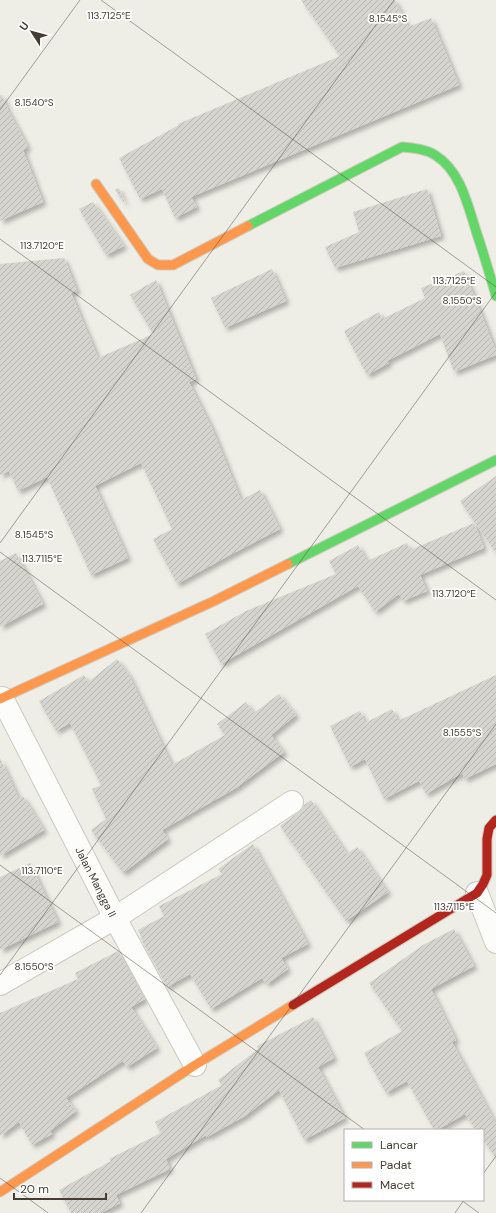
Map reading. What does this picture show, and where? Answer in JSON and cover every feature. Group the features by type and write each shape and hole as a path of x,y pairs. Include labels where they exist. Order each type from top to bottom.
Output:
{"street":[{"path":"96,184 148,259 158,265 173,265 402,147 414,146 435,154 448,166 462,187 496,296"},
{"path":"1,699 214,601 496,460"},
{"name":"Jalan Mangga II","path":"1,699 115,918 195,1065"},
{"path":"0,984 115,918 292,802"},
{"path":"0,1192 195,1065 477,893 487,875 487,839 489,828 496,820"},
{"path":"477,893 496,942"}],"building":[{"path":"301,0 395,0 408,27 431,18 459,85 191,197 197,207 175,218 162,189 140,199 119,158 179,125 178,124 340,56"},
{"path":"2,95 8,110 28,147 23,150 43,202 0,221 0,96"},
{"path":"119,188 126,205 115,190"},
{"path":"427,189 441,236 335,268 325,247 359,232 353,212"},
{"path":"93,202 124,246 106,255 79,209"},
{"path":"64,258 77,291 71,293 98,358 153,334 130,295 156,280 196,379 189,382 212,428 241,500 260,490 280,529 177,584 153,539 172,529 141,463 95,486 128,558 91,575 47,477 18,491 9,471 0,475 0,264"},
{"path":"272,269 286,301 225,328 211,298"},
{"path":"464,271 496,351 496,355 454,372 440,334 387,361 389,363 367,375 344,331 379,312 382,319 425,298 421,288"},
{"path":"496,476 496,553 460,501"},
{"path":"474,523 484,548 420,575 427,591 403,601 399,594 375,612 358,586 221,664 205,634 246,611 336,574 329,561 358,545 367,561 407,543 410,550"},
{"path":"16,553 43,604 0,627 0,561"},
{"path":"117,659 129,675 172,765 225,735 217,724 246,702 254,713 279,694 296,715 271,735 284,752 236,788 162,830 168,839 123,873 91,830 106,819 92,789 101,785 70,723 56,731 39,701 84,675 88,682"},
{"path":"496,675 496,764 465,779 462,773 426,794 419,781 384,799 365,759 350,767 330,726 360,711 365,723 392,709 398,721"},
{"path":"0,758 19,799 23,796 44,830 0,856"},
{"path":"311,800 347,854 357,847 388,892 346,921 280,826 299,812 304,805"},
{"path":"253,844 308,944 281,958 288,969 267,984 262,978 211,1009 190,974 167,987 141,939 142,938 138,930 164,916 159,906 222,874 218,869"},
{"path":"30,863 58,922 0,950 0,877"},
{"path":"454,929 474,966 431,989 456,1040 452,1042 496,1124 496,1158 484,1141 484,1129 475,1129 465,1114 439,1129 433,1129 407,1081 386,1093 364,1053 402,1031 369,983 423,945"},
{"path":"118,951 145,999 131,1007 157,1048 127,1067 123,1061 66,1098 76,1111 50,1131 52,1134 32,1145 19,1122 0,1136 0,1013 78,979 75,973"},
{"path":"313,1017 334,1058 318,1067 345,1118 304,1140 279,1090 245,1116 207,1137 206,1135 166,1159 170,1169 116,1195 120,1203 101,1213 71,1213 59,1190 111,1161 109,1159 161,1133 155,1122 222,1085 218,1080 258,1049 257,1046"}],"traffic: fast":[{"path":"248,226 402,147 423,150 435,155 444,162 457,180 467,201 496,296"},
{"path":"288,564 496,460"}],"traffic: slow":[{"path":"96,184 148,259 158,265 173,265 248,226"},
{"path":"0,699 214,601 288,564"},
{"path":"0,1192 195,1065 293,1005"}],"traffic: jam":[{"path":"293,1005 477,893 487,875 487,839 489,828 496,820"}]}
